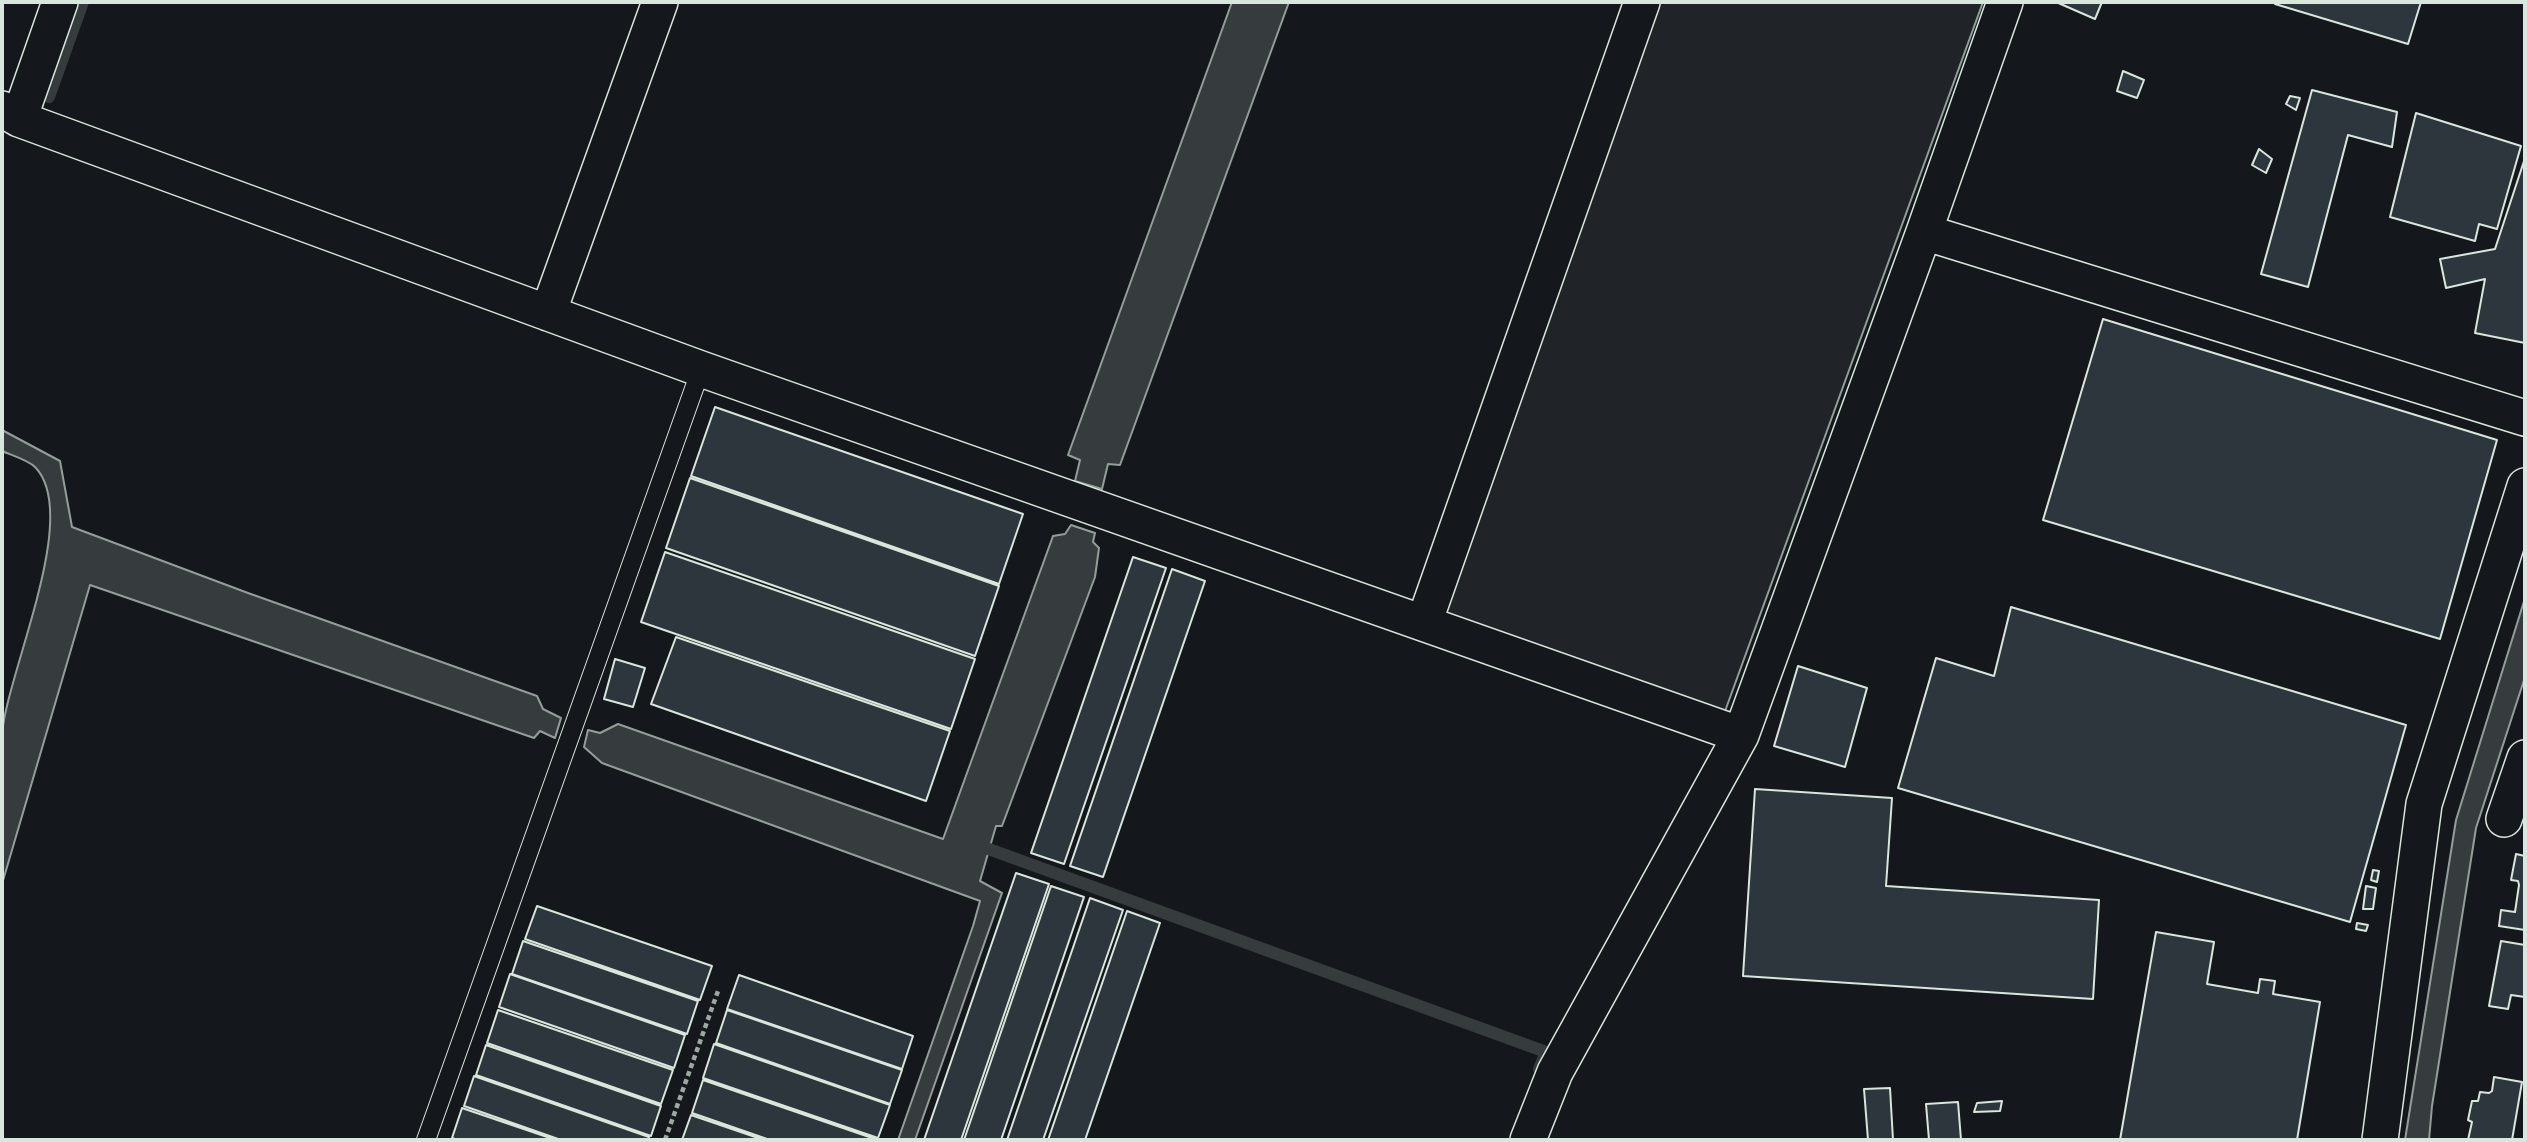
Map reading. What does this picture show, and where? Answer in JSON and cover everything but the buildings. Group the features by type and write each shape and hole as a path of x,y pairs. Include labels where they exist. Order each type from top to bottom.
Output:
{"street":[{"path":"60,2 10,114 701,369 1741,735"},
{"path":"548,313 660,2"},
{"path":"1424,623 1642,2"},
{"path":"1528,1140 1555,1072 1741,735 2005,2"},
{"path":"1924,232 2525,418"},
{"path":"2380,1140 2424,804 2525,486"},
{"path":"2504,819 2525,758"}],"lane":[{"path":"426,1140 701,369"}],"path":[{"path":"665,1140 718,991"}],"shaded area":[{"path":"1232,2 1289,2 1120,465 1108,464 1102,489 1075,481 1080,460 1068,455"},
{"path":"1657,2 1983,2 1724,714 1440,613"},
{"path":"2,430 60,461 72,527 537,696 543,709 561,718 555,738 540,731 534,738 90,585 2,884 2,735 6,708 38,596 50,521 47,490 35,467 2,451"},
{"path":"1071,525 1095,533 1093,542 1099,548 1095,577 1002,826 996,826 980,881 1002,893 915,1140 898,1140 980,901 602,763 584,747 588,730 600,733 618,724 943,839 1053,536 1065,534"},
{"path":"2525,598 2525,677 2476,828 2429,1140 2405,1140 2456,820"}],"waterway":[{"path":"49,97 83,2"},
{"path":"986,848 1546,1052 1539,1069"}]}
